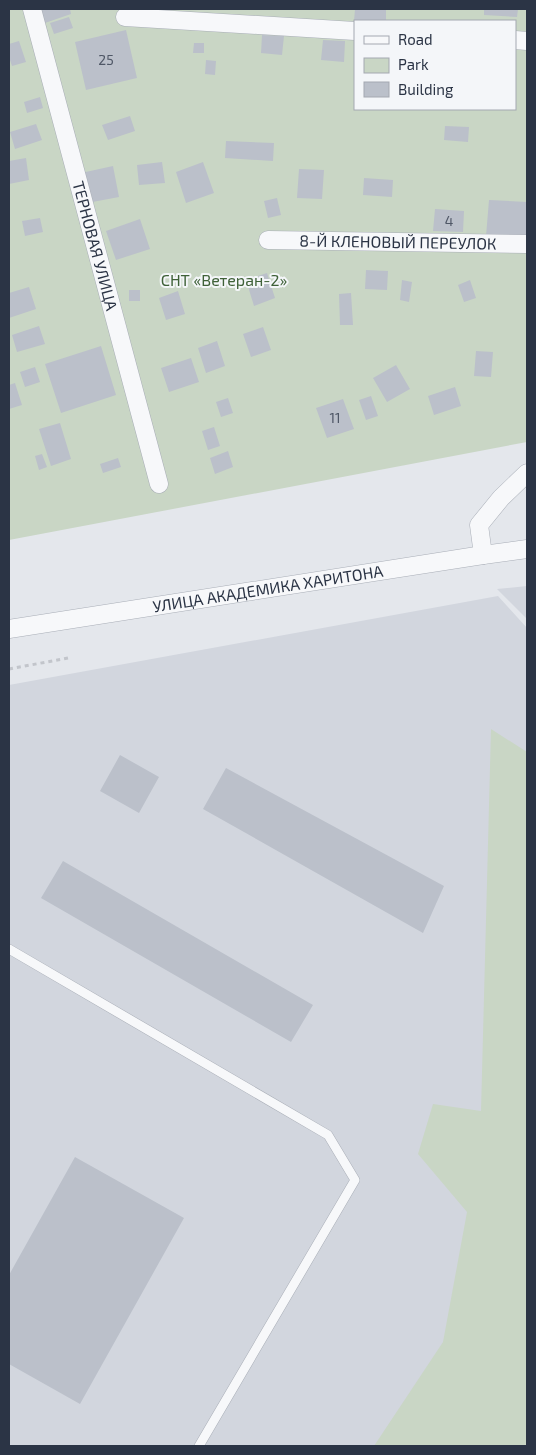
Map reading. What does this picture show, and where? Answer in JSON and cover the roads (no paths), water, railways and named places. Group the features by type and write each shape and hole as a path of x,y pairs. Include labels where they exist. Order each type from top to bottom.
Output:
{"street":[{"name":"ТЕРНОВАЯ УЛИЦА","path":"32,9 159,484"},
{"path":"125,17 354,31"},
{"name":"8-Й КЛЕНОВЫЙ ПЕРЕУЛОК","path":"268,240 527,244"},
{"path":"483,554 479,525 501,498 527,473"},
{"name":"УЛИЦА АКАДЕМИКА ХАРИТОНА","path":"9,630 483,554 527,549"}],"lane":[{"path":"9,949 328,1135 355,1180 199,1446"}],"park label":[{"name":"СНТ «Ветеран-2»","path":"224,280"}]}
